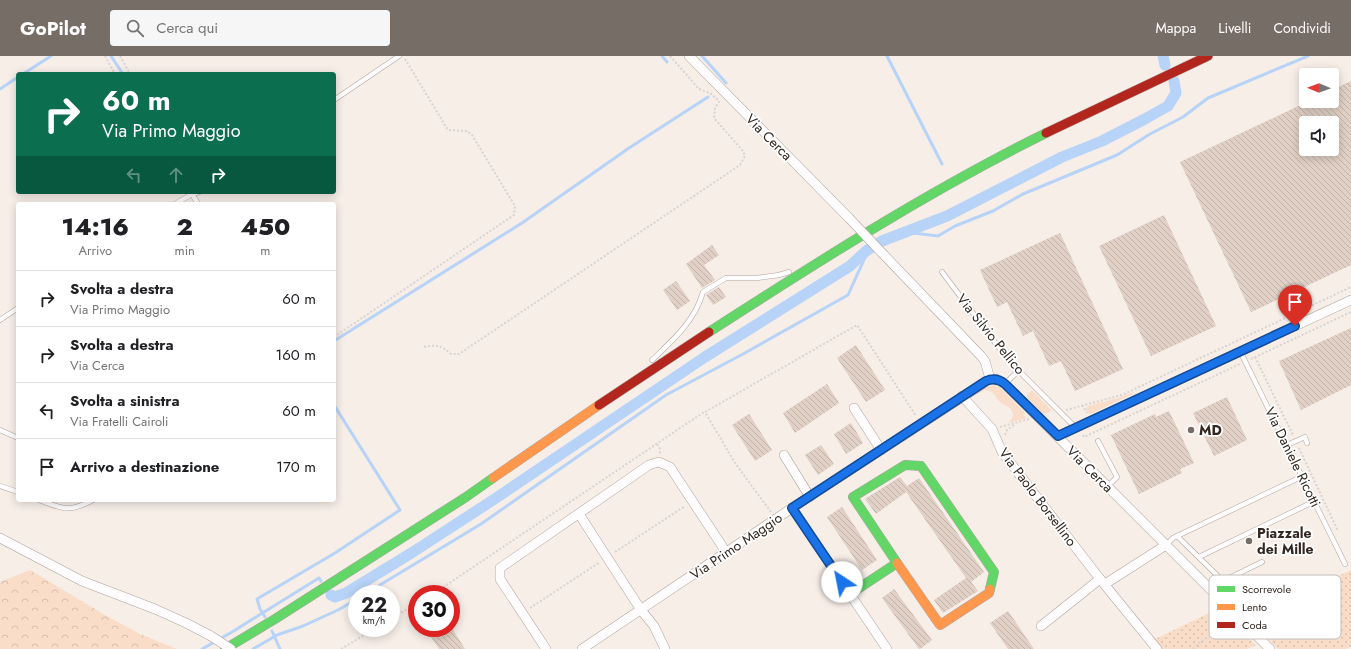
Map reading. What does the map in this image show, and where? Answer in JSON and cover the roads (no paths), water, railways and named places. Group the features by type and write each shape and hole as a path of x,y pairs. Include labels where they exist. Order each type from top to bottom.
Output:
{"main road":[{"path":"225,649 466,497 640,378 812,265 930,194 993,159 1208,56"},
{"path":"905,465 921,466 994,572 989,592 940,625 897,563 853,496 905,465"},
{"path":"850,594 897,563"}],"street":[{"name":"Via Cerca","path":"689,56 849,218 981,356 985,361 990,379 996,379 1005,384 1209,588"},
{"path":"1058,436 1351,300"},
{"name":"Via Primo Maggio","path":"582,649 792,508 990,379"},
{"name":"Via Paolo Borsellino","path":"962,396 992,429 1002,452 1157,649"},
{"path":"854,408 881,450"},
{"path":"784,456 810,497"},
{"path":"546,649 500,578 500,568 649,465 659,462 670,467 726,552"},
{"path":"792,508 887,649"},
{"path":"579,514 641,610 654,626 665,649"},
{"path":"0,538 82,581 155,609 186,623 211,636 231,649"},
{"path":"1041,626 1103,581 1166,545"},
{"name":"Via Cerca","path":"1260,639 1270,649"}],"lane":[{"path":"336,99 399,56"},
{"path":"178,202 192,194 197,202"},
{"path":"800,268 812,265"},
{"path":"640,378 652,360 690,321 699,305 703,292 726,278 758,278 793,271"},
{"name":"Via Silvio Pellico","path":"942,272 1009,361 1076,428"},
{"path":"0,320 16,309"},
{"name":"Via Daniele Ricotti","path":"1240,351 1303,476 1345,564"},
{"path":"1005,384 1019,370"},
{"path":"0,430 16,437"},
{"path":"1287,445 1305,437 1307,443"},
{"path":"1098,441 1117,477 1108,486"},
{"path":"1166,545 1177,536 1303,476"},
{"path":"0,486 16,491"},
{"path":"1199,557 1315,501"},
{"path":"44,502 61,508 77,508 89,502"},
{"path":"1177,536 1217,575"},
{"path":"1235,575 1262,562"}],"waterway":[{"path":"26,72 51,56"},
{"path":"111,56 122,72"},
{"path":"662,56 667,62"},
{"path":"702,56 726,83"},
{"path":"887,56 942,164"},
{"path":"1163,56 1165,65"},
{"path":"380,585 481,524 666,395 848,295 867,253 887,242 913,233 938,236 955,226 993,211 1023,194 1117,155 1150,134 1183,117 1208,98 1308,56"},
{"path":"0,89 16,78"},
{"path":"331,595 335,597 346,593 413,552 705,357 850,266 866,251 882,241 947,216 1062,157 1102,141 1168,106 1176,93 1174,81"},
{"path":"336,340 522,223 629,148 708,97"},
{"path":"265,617 260,609 257,599 335,553 400,510 336,408"},
{"path":"202,649 319,578 321,581"},
{"path":"253,649 277,635 303,626 348,604"},
{"path":"272,631 280,649"}],"place":[{"name":"MD","path":"1191,430"},
{"name":"Piazzale dei Mille","path":"1249,541"}]}
